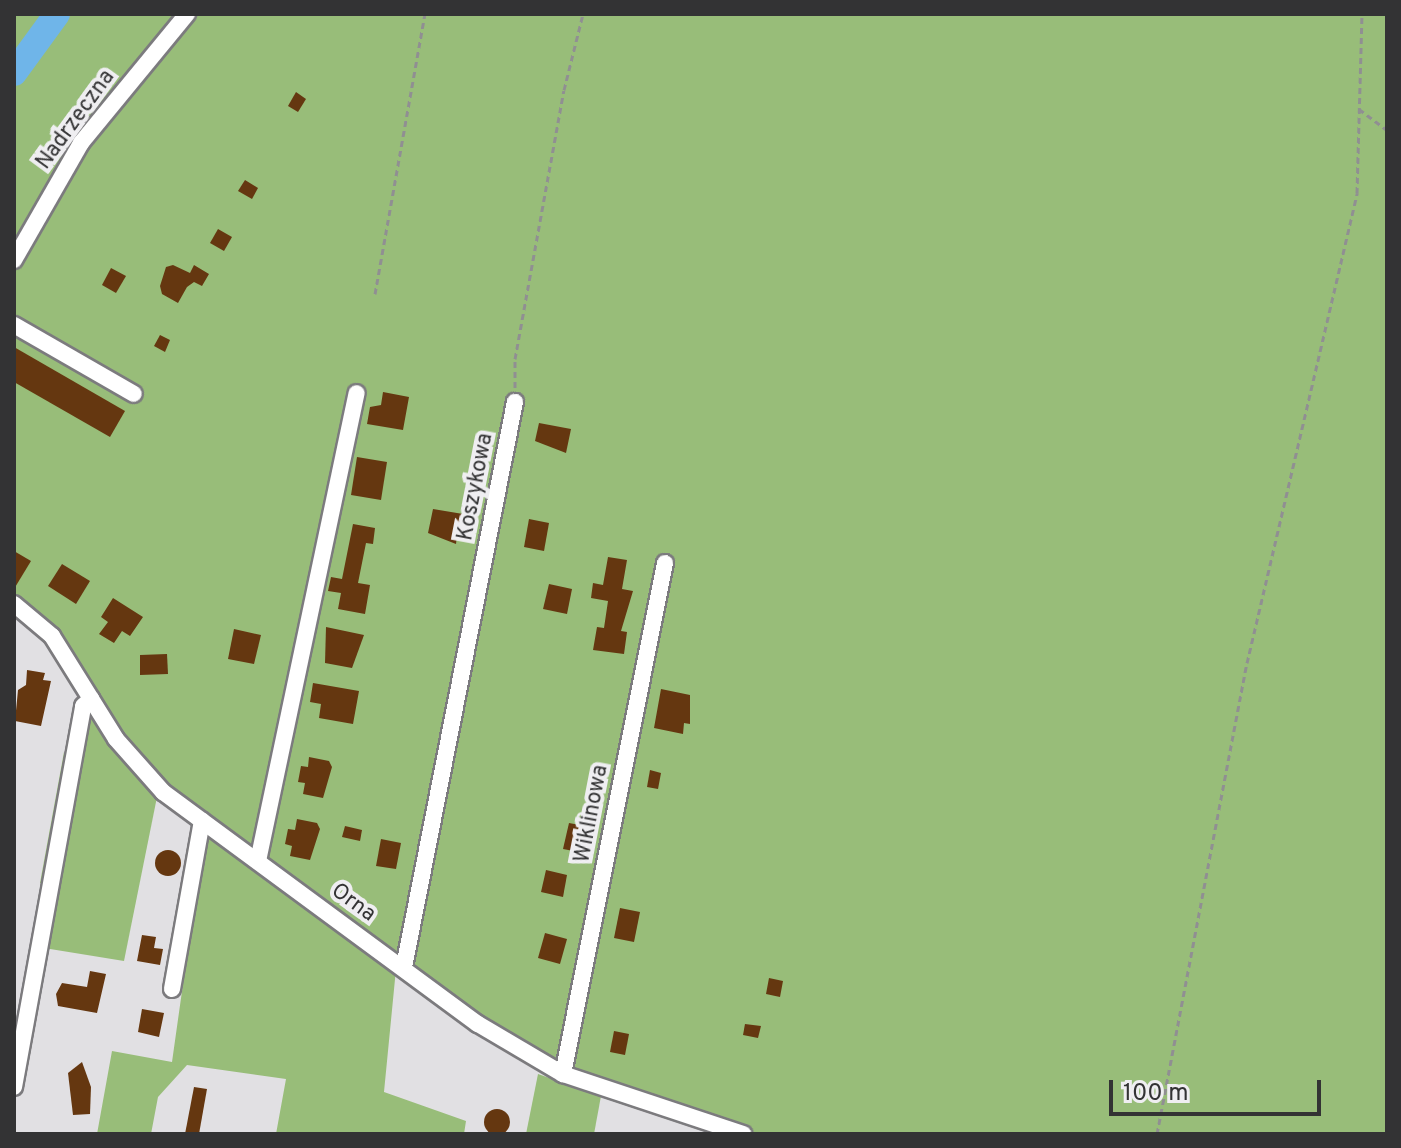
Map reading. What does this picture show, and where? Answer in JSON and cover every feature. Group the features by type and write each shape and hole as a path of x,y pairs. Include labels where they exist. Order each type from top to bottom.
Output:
{"street":[{"name":"Nadrzeczna","path":"14,260 81,143 187,14"},
{"path":"14,325 134,394"},
{"path":"258,861 357,393"},
{"name":"Koszykowa","path":"404,967 515,402"},
{"name":"Wiklinowa","path":"563,1074 665,563"},
{"name":"Orna","path":"14,604 52,636 116,739 163,792 478,1024 563,1074 743,1134"},
{"path":"14,1087 83,706 91,699"},
{"path":"172,989 202,821"}],"path":[{"path":"375,294 425,14"},
{"path":"515,402 515,359 564,90 583,14"},
{"path":"1157,1134 1247,663 1329,296 1344,257 1354,206 1362,14"},
{"path":"1359,109 1387,130"}],"green space":[{"path":"14,14 1387,14 1387,1134 760,1134 585,1076 485,1022 161,782 121,737 51,622 14,596"},
{"path":"90,708 158,792 124,961 44,948"},
{"path":"64,752 68,760 45,884 40,883"},
{"path":"205,828 396,969 384,1092 466,1121 464,1134 276,1134 286,1079 187,1065 158,1097 151,1134 97,1134 112,1051 172,1062"},
{"path":"538,1074 601,1096 594,1134 526,1134"}],"building":[{"path":"296,92 306,99 298,112 288,106"},
{"path":"245,180 258,188 252,199 238,191"},
{"path":"218,229 232,237 224,251 210,243"},
{"path":"173,265 190,273 194,265 209,274 202,286 194,282 187,287 178,303 162,294 160,286 166,267"},
{"path":"111,268 126,276 116,293 102,285"},
{"path":"160,335 170,340 165,352 154,346"},
{"path":"14,347 125,411 110,437 14,382"},
{"path":"383,392 409,397 403,430 367,424 370,407 381,405"},
{"path":"539,423 571,429 566,453 535,441"},
{"path":"357,457 387,462 381,500 351,495"},
{"path":"433,509 469,515 466,528 458,527 456,544 428,533"},
{"path":"529,519 549,523 544,551 524,547"},
{"path":"353,524 375,528 373,544 366,543 358,583 370,585 365,614 338,609 341,593 328,591 331,577 342,579"},
{"path":"14,551 31,561 14,589"},
{"path":"608,557 627,560 622,589 633,591 621,631 627,632 624,654 593,650 597,627 604,628 608,601 591,598 593,583 603,585"},
{"path":"62,564 90,581 76,604 48,586"},
{"path":"549,584 572,589 567,614 543,609"},
{"path":"113,598 143,617 130,636 122,631 114,643 99,634 108,622 101,617"},
{"path":"326,627 364,635 352,668 325,663"},
{"path":"234,629 261,635 254,664 228,659"},
{"path":"167,654 168,674 140,675 140,655"},
{"path":"27,670 45,673 43,680 51,681 41,726 15,721 18,690 26,685"},
{"path":"313,683 359,691 353,724 319,718 321,704 310,702"},
{"path":"661,689 690,695 690,724 684,723 683,734 654,728"},
{"path":"309,757 329,761 332,767 323,798 303,794 305,783 298,782 301,766 308,767"},
{"path":"650,770 661,773 658,789 647,787"},
{"path":"297,819 317,823 320,829 310,860 290,856 292,846 285,844 288,829 295,830"},
{"path":"569,823 585,826 579,852 563,849"},
{"path":"345,826 362,830 360,841 342,837"},
{"path":"381,839 401,843 396,869 376,866"},
{"path":"168,850 177,854 181,863 177,872 168,876 159,872 155,863 159,854"},
{"path":"546,870 567,875 563,897 541,892"},
{"path":"620,908 640,912 634,942 614,938"},
{"path":"545,933 567,939 560,964 538,958"},
{"path":"142,935 156,937 154,948 163,949 160,965 137,961"},
{"path":"90,971 106,974 97,1013 58,1006 56,994 62,983 87,987"},
{"path":"769,978 783,981 780,997 766,994"},
{"path":"142,1009 164,1013 159,1037 138,1032"},
{"path":"745,1024 761,1026 758,1038 743,1035"},
{"path":"614,1031 629,1034 625,1055 610,1052"},
{"path":"82,1062 91,1087 90,1114 73,1115 68,1073"},
{"path":"194,1087 207,1089 199,1134 185,1134"},
{"path":"497,1109 506,1113 510,1122 506,1131 497,1135 488,1131 484,1122 488,1113"}],"waterway":[{"path":"14,73 57,14"}]}
